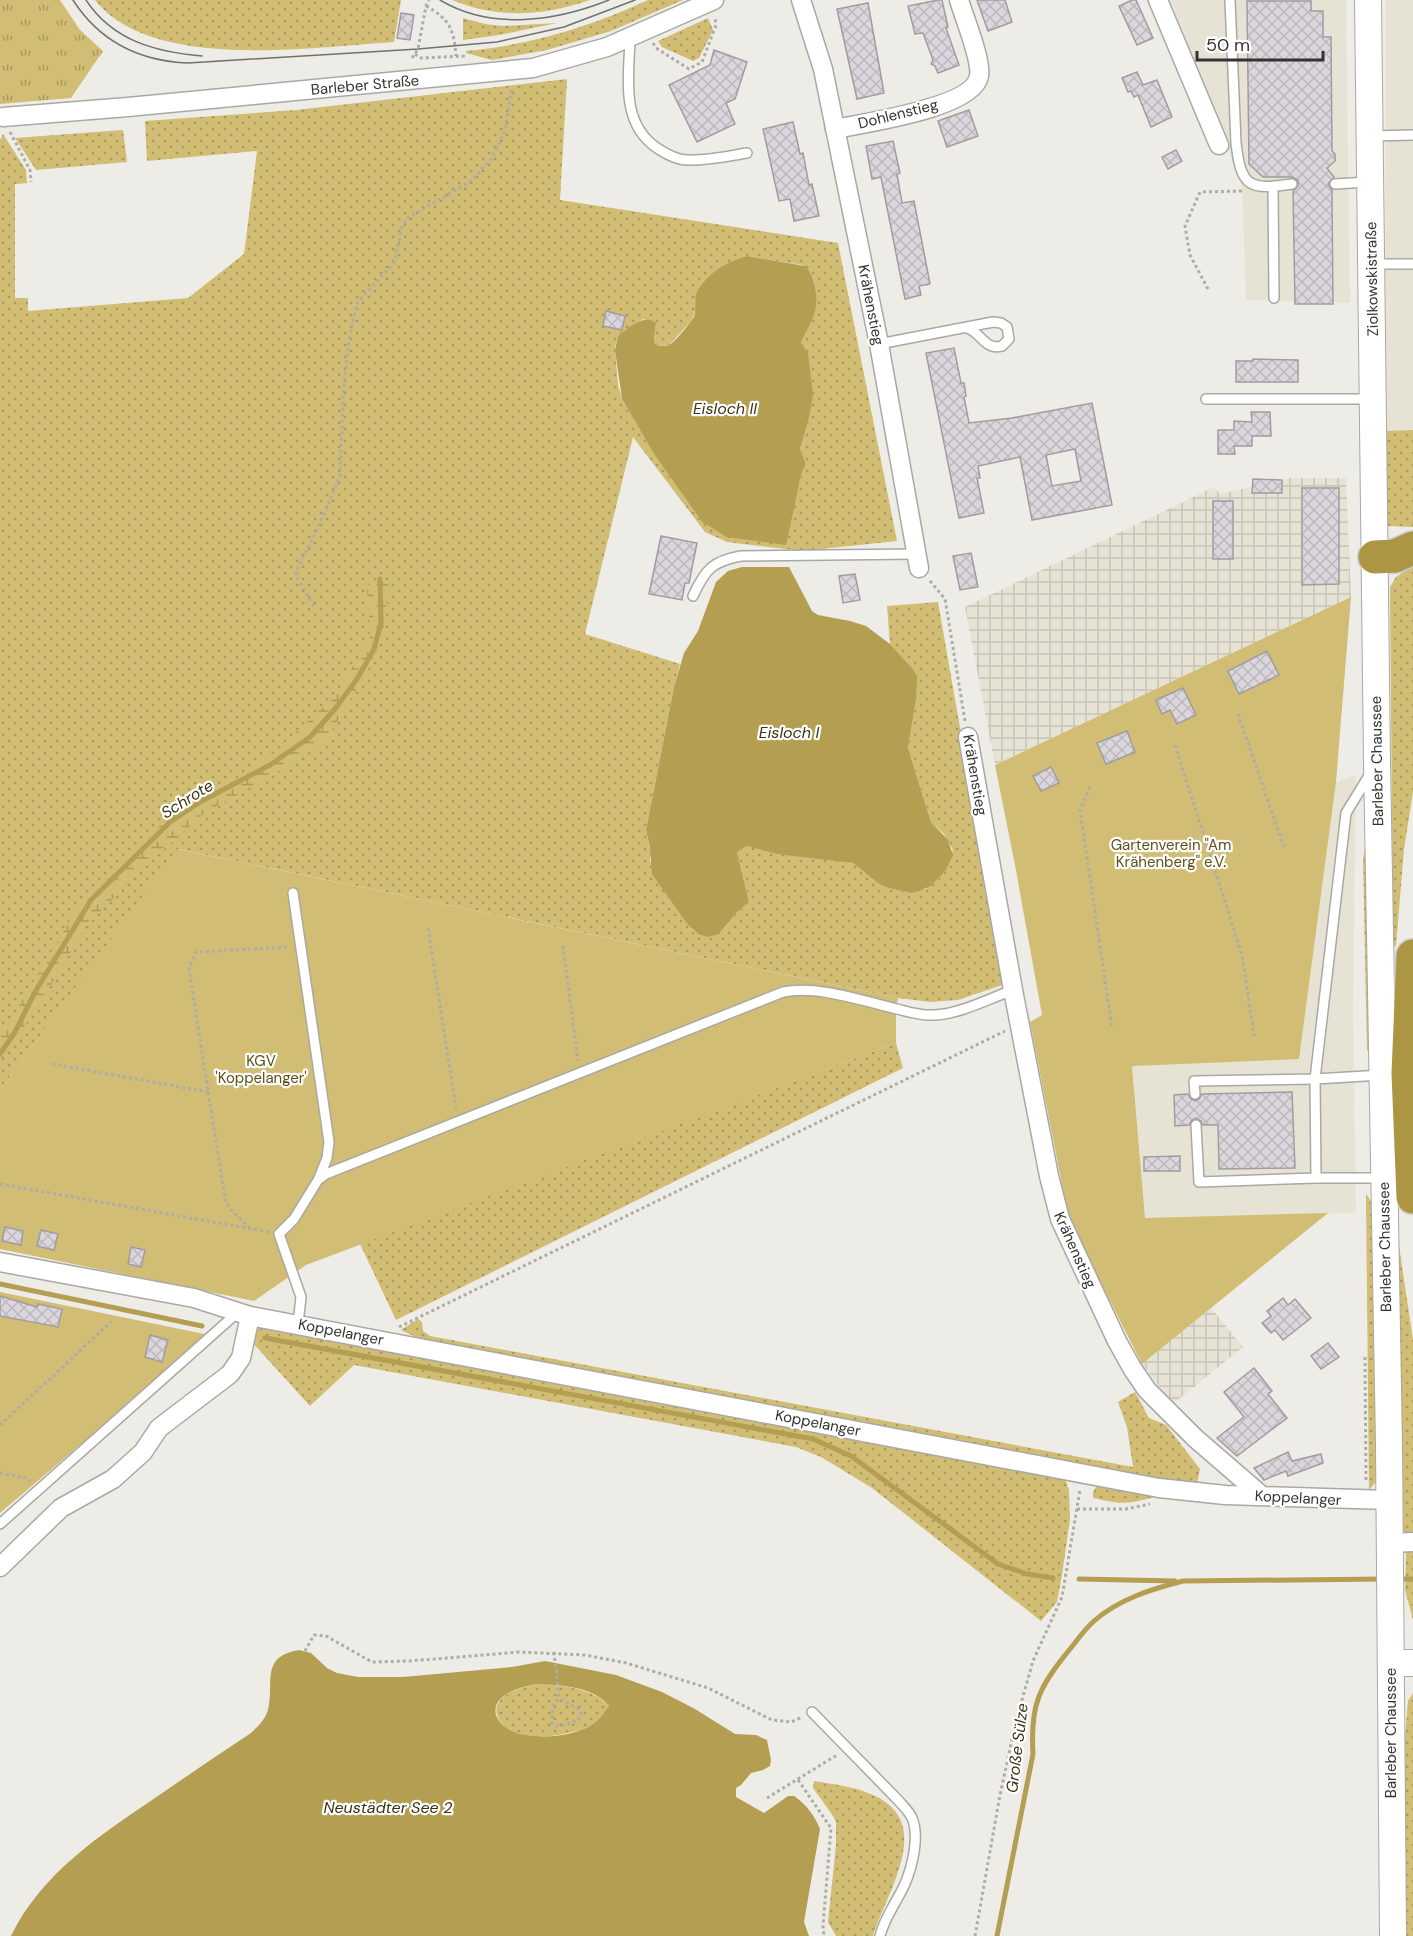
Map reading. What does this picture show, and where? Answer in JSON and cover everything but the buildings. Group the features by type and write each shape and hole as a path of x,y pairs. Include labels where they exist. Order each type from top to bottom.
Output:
{"highway":[{"path":"1375,557 1395,556 1413,548"},
{"path":"1413,957 1408,1073 1413,1197"}],"street":[{"name":"Krähenstieg","path":"801,0 823,69 879,344 918,561"},
{"name":"Dohlenstieg","path":"835,129 922,110 960,96 973,88 979,78 979,65 959,0"},
{"path":"1158,0 1219,145"},
{"name":"Ziolkowskistraße","path":"1368,0 1375,557"},
{"name":"Barleber Straße","path":"2,117 515,71 584,55 714,6"},
{"name":"Barleber Chaussee","path":"1375,557 1389,1500 1397,1550 1390,1594 1402,1663 1393,1936"},
{"name":"Krähenstieg","path":"968,737 1013,990 1056,1207 1117,1341 1132,1368 1157,1401 1195,1438 1261,1495"},
{"name":"Koppelanger","path":"0,1262 194,1298 243,1314 1181,1492 1389,1500"},
{"path":"0,1567 62,1508 113,1479 142,1452 159,1428 224,1380 236,1368 243,1353 243,1314"}],"lane":[{"path":"1230,0 1239,165 1250,184 1257,187 1292,184"},
{"path":"630,38 630,106 636,126 649,142 669,156 687,160 747,153"},
{"path":"1370,136 1413,135"},
{"path":"1335,184 1371,182"},
{"path":"1273,187 1274,298"},
{"path":"1372,264 1413,264"},
{"path":"879,344 967,328"},
{"path":"1206,399 1373,399"},
{"path":"693,596 710,567 729,558 741,556 918,561"},
{"path":"1316,1178 1315,1079 1346,813 1377,762"},
{"path":"293,893 329,1142 327,1158 318,1180 294,1219 279,1234 301,1297 298,1324"},
{"path":"318,1180 326,1174 580,1072 790,991 823,993 917,1014 934,1015 953,1012 1013,990"},
{"path":"1195,1094 1194,1081 1315,1079 1382,1075"},
{"path":"1196,1125 1199,1182 1383,1178"},
{"path":"0,1524 243,1314"},
{"path":"812,1712 908,1810 914,1823 914,1846 909,1873 884,1923 880,1936"}],"path":[{"path":"412,58 418,49 429,0"},
{"path":"426,6 439,13 451,27 455,37 456,56"},
{"path":"652,40 656,48 689,69 702,62 716,26 714,6"},
{"path":"314,606 296,576 296,572 340,476 343,397 349,339 356,306 394,263 402,228 409,217 471,181 492,158 505,131 515,71"},
{"path":"2,117 30,170 32,182"},
{"path":"1208,289 1190,255 1185,226 1200,192 1252,191 1273,187"},
{"name":"Krähenstieg","path":"918,561 945,600 968,737"},
{"path":"1238,714 1284,847"},
{"path":"1175,745 1242,956 1254,1036"},
{"path":"1090,787 1080,810 1112,1028"},
{"path":"428,928 458,1122"},
{"path":"563,946 580,1072"},
{"path":"250,1228 230,1209 225,1199 189,969 196,952 301,947"},
{"path":"375,1338 1020,1024"},
{"path":"52,1064 209,1092"},
{"path":"0,1184 279,1234"},
{"path":"0,1425 111,1322"},
{"path":"0,1473 27,1478 38,1490"},
{"path":"975,1936 1000,1795 1016,1721 1033,1661 1062,1597 1083,1474"},
{"path":"1077,1509 1126,1509 1150,1504 1181,1492"},
{"path":"305,1651 314,1635 326,1636 372,1662 468,1658 501,1653 585,1654 708,1688 772,1719 795,1721 812,1712"},
{"path":"554,1652 559,1698 553,1706 552,1724 563,1726 579,1720 581,1714 579,1709 559,1698"},
{"path":"767,1798 847,1748"},
{"path":"798,1780 831,1828 824,1936"}],"shaded area":[{"path":"1171,0 1346,0 1350,303 1246,300 1242,186"},
{"path":"1386,0 1413,0 1413,430 1385,431"},
{"path":"1291,478 1346,478 1351,597 995,765 965,607 1214,487 1220,494"},
{"path":"1356,775 1353,1012 1356,1213 1145,1218 1132,1065 1299,1059 1336,782"},
{"path":"1211,1308 1243,1347 1173,1404 1142,1364"}],"green space":[{"path":"0,0 60,0 80,30 103,51 71,98 0,104"},
{"path":"95,0 401,0 394,42 321,48 235,50 193,46 154,38 121,23"},
{"path":"452,0 590,0 538,12 504,13"},
{"path":"648,0 683,0 611,31 547,50 492,60 466,53 466,51 513,44 559,33 604,19"},
{"path":"463,18 502,26 557,23 463,40"},
{"path":"708,18 713,30 699,58 693,61 662,47 658,41"},
{"path":"567,79 560,200 838,243 897,541 802,551 727,542 705,532 633,437 585,634 680,664 646,830 651,854 650,861 688,925 695,932 707,937 721,932 737,912 749,902 737,852 747,846 853,863 879,884 911,893 926,889 939,878 953,850 944,834 931,822 908,748 916,700 913,669 890,644 887,606 938,602 1005,984 958,1000 930,1002 898,998 178,849 0,1090 0,140 3,134 26,170 27,183 15,184 15,298 28,298 28,311 188,298 244,254 257,151 147,161 145,121 296,110","holes":["747,256 803,265 812,276 816,304 801,344 808,353 808,422 800,449 806,464 794,501 726,537 702,522 654,454 622,399 618,385 615,347 618,336 643,319 656,323 655,344 669,345 692,320 696,308 695,300"]},
{"path":"123,130 127,162 36,170 15,138"},
{"path":"1413,430 1413,527 1387,526 1385,431"},
{"path":"1413,566 1413,792 1404,849 1396,946 1393,946 1390,587 1396,577"},
{"path":"389,581 383,633 368,670 325,742 268,778 204,813 139,872 86,926 42,1000 0,1063 0,1038 73,915 168,817 197,795 225,786 273,754 336,695 370,637 367,585"},
{"name":"Gartenverein \"Am Krähenberg\" e.V.","path":"1351,597 1336,782 1299,1059 1132,1066 1145,1218 1328,1213 1142,1364 1069,1220 1030,1022 1042,1015 995,765"},
{"path":"1369,828 1373,1045 1367,1051 1363,859"},
{"name":"KGV 'Koppelanger'","path":"177,849 898,998 896,1043 306,1265 254,1301 0,1249 0,1090"},
{"path":"896,1043 903,1068 396,1320 360,1244"},
{"path":"1366,1194 1373,1204 1379,1478 1369,1490"},
{"path":"1398,1239 1413,1340 1413,1534 1404,1532 1401,1525"},
{"path":"0,1292 209,1335 0,1513"},
{"path":"418,1319 422,1322 423,1331 430,1336 1133,1467 1127,1427 1118,1402 1135,1392 1149,1418 1166,1425 1200,1469 1197,1484 1190,1486 424,1341 401,1330"},
{"path":"265,1324 1065,1479 1069,1490 1070,1519 1057,1602 1041,1621 872,1488 821,1457 796,1447 354,1365 310,1406 252,1342 256,1330"},
{"path":"1098,1484 1158,1496 1126,1503 1093,1498 1093,1492"},
{"path":"1413,1550 1413,1620 1405,1590 1406,1551"},
{"path":"536,1684 565,1686 585,1691 609,1706 598,1721 576,1731 542,1736 523,1735 511,1730 501,1722 496,1711 497,1706 500,1700 509,1693"},
{"path":"1413,1693 1413,1936 1405,1936 1404,1750 1408,1701"},
{"path":"814,1781 868,1793 889,1805 900,1820 904,1837 902,1857 873,1936 836,1936 828,1922 836,1845 836,1822 813,1788"}],"water":[{"name":"Eisloch II","path":"747,256 805,266 812,276 815,288 815,311 801,343 808,353 813,395 800,449 806,464 801,475 786,545 726,537 702,522 654,454 622,399 615,350 618,336 636,323 646,320 656,323 655,344 663,346 672,343 694,317 695,300 703,283 720,268"},
{"name":"Eisloch I","path":"742,567 789,567 812,611 818,615 866,626 890,644 913,669 917,677 916,700 908,748 931,822 948,840 953,855 946,870 931,886 911,893 879,884 853,863 777,854 747,846 737,852 749,902 737,912 719,934 707,937 698,934 688,925 652,874 646,830 674,687 684,653 698,631 716,582 728,571"},
{"name":"Neustädter See 2","path":"299,1650 311,1653 327,1668 337,1673 358,1677 403,1677 512,1667 545,1661 616,1675 662,1692 735,1734 756,1735 767,1740 770,1766 751,1773 736,1788 736,1797 764,1813 788,1796 794,1796 816,1819 820,1829 804,1922 809,1936 11,1936 38,1893 74,1858 114,1826 256,1728 268,1710 273,1665 286,1653","holes":["536,1684 576,1688 594,1694 609,1706 599,1719 589,1726 568,1734 532,1736 510,1730 496,1715 498,1702 509,1693"]}],"waterway":[{"name":"Schrote","path":"0,1054 91,900 170,822 200,802 270,765 310,737 335,709 357,679 374,649 381,623 380,579"},
{"path":"0,1284 202,1326"},
{"path":"265,1338 813,1439 851,1456 998,1564 1027,1574 1053,1578"},
{"path":"1079,1579 1175,1581"},
{"name":"Große Sülze","path":"997,1936 1033,1754 1035,1709 1044,1686 1059,1662 1094,1621 1125,1601 1148,1591 1183,1581 1384,1579"},
{"name":"Große Sülze","path":"1397,1579 1413,1579"}],"tram line":[{"path":"73,0 95,27 122,46 153,58 188,63 497,42 564,27 635,0"},
{"path":"86,0 97,14 122,35 152,47 202,56"},
{"path":"440,0 460,10 481,16 524,20 568,13 609,0"}]}
